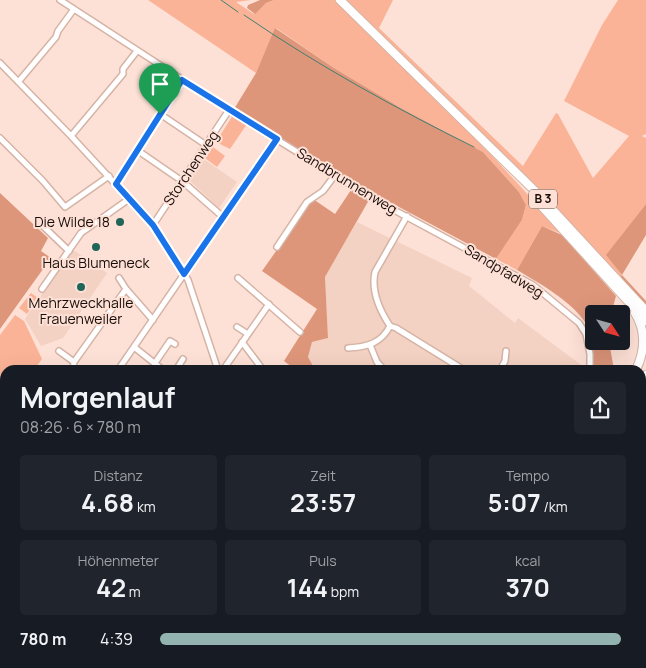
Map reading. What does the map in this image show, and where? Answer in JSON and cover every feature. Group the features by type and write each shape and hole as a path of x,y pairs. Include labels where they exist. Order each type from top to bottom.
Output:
{"main road":[{"name":"B 3","path":"340,0 537,193 646,311"},
{"name":"B 3","path":"434,92 646,321"},
{"path":"626,298 639,320 644,339 642,356 638,365"}],"street":[{"name":"Sandbrunnenweg","path":"60,0 229,110 335,175 407,216"},
{"path":"18,81 56,37 58,31 74,9"},
{"path":"71,136 123,74 124,69 137,51"},
{"path":"0,63 109,176 153,225 184,274 196,300 216,365"},
{"path":"116,184 182,80"},
{"name":"Storchenweg","path":"153,225 229,110"},
{"path":"160,114 206,145"},
{"path":"0,138 49,187 65,207 109,176"},
{"path":"122,365 277,139"},
{"path":"137,150 182,181 223,217"},
{"path":"277,247 307,202 323,191 335,175"},
{"path":"42,289 85,230 129,199"},
{"path":"407,216 375,272 373,282 382,314 390,326 456,365"},
{"name":"Sandpfadweg","path":"407,216 533,285 579,322 586,334 590,365"},
{"path":"44,226 69,251"},
{"path":"119,278 153,320"},
{"path":"238,278 300,332"},
{"path":"74,365 126,289"},
{"path":"226,365 269,304"},
{"path":"348,348 370,345 380,340 390,326"},
{"path":"237,327 248,334"},
{"path":"155,363 170,341 174,344"},
{"path":"242,342 259,365"},
{"path":"370,345 380,365"},
{"path":"134,348 157,365"},
{"path":"59,351 74,362"},
{"path":"503,365 506,351"},
{"path":"180,365 183,360"}],"shaded area":[{"path":"148,0 251,0 236,2 254,14 266,3 274,0 335,0 486,149 565,235 542,226 517,270 496,259 522,220 526,205 519,192 483,152 401,108 334,68 276,28 256,73"},
{"path":"260,0 274,0 266,3 255,14 247,8 248,5"},
{"path":"344,0 393,0 379,28 523,166 556,113 558,114 593,178 629,136 564,101 602,25 618,0 646,0 646,134 642,136 646,138 646,204 607,255 622,275 620,278"},
{"path":"275,28 334,68 401,108 483,152 519,192 526,205 522,220 496,259 373,193 325,277 328,338 312,342 308,357 312,365 289,365 284,361 317,309 262,271 313,199 335,214 355,184 234,109 256,73"},
{"path":"233,115 247,124 230,149 216,142"},
{"path":"213,147 225,156 217,167 205,158"},
{"path":"202,158 237,182 219,208 188,179"},
{"path":"0,193 48,238 41,251 51,258 0,329"},
{"path":"646,204 646,235 622,275 606,255"},
{"path":"357,222 472,278 469,286 515,323 518,318 581,365 312,365 308,357 312,342 328,338 325,277"},
{"path":"542,226 562,235 616,296 614,305 585,305 585,322 566,302 517,270"},
{"path":"72,249 107,273 63,338 41,346 25,319"},
{"path":"622,275 646,301 646,305 620,278"},
{"path":"31,293 38,298 27,314 19,308"},
{"path":"15,315 24,321 42,359 38,365 0,365 0,335"},
{"path":"593,350 611,350 613,365 593,365"}],"waterway":[{"path":"221,0 238,12"},
{"path":"244,15 357,85 474,147"}],"place":[{"name":"Die Wilde 18","path":"120,222"},
{"name":"Haus Blumeneck","path":"96,247"},
{"name":"Mehrzweckhalle Frauenweiler","path":"81,287"}],"route":[{"path":"182,80 277,139 184,274 153,225 116,184 160,114 182,80"}]}
